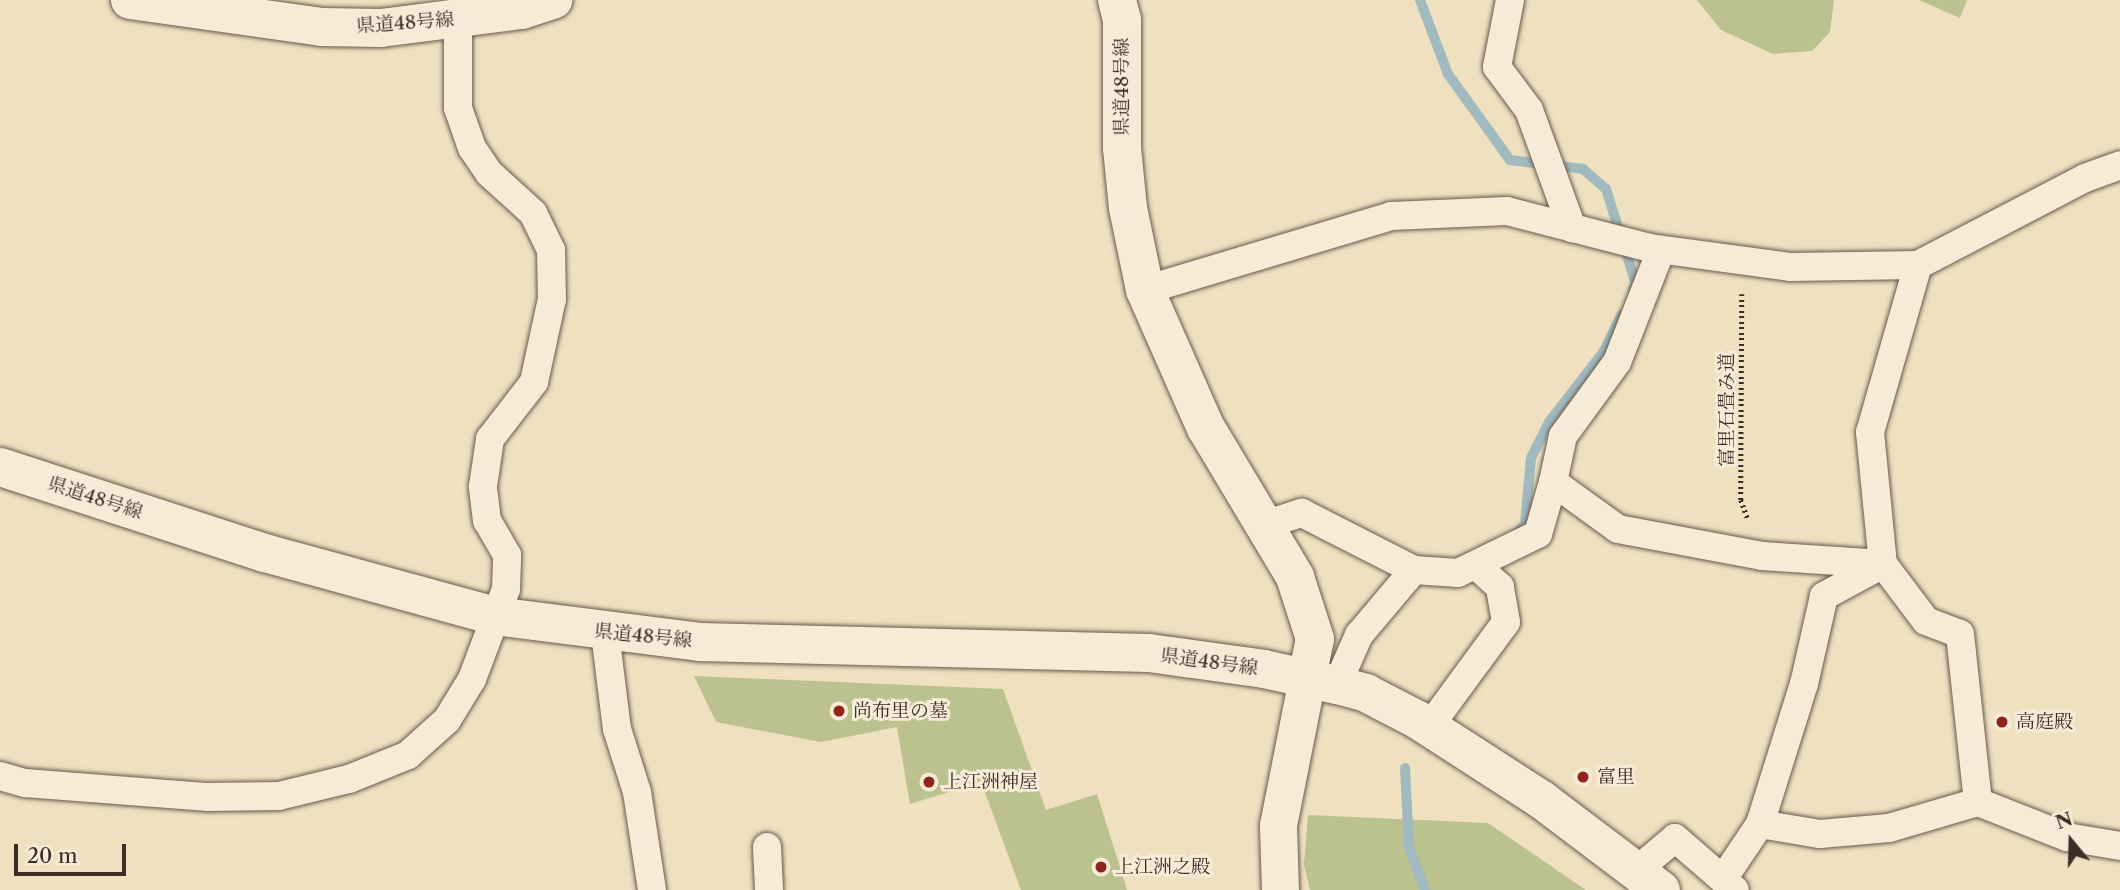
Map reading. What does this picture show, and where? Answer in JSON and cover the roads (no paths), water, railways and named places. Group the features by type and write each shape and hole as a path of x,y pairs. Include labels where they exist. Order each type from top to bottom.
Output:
{"main road":[{"name":"県道48号線","path":"130,0 322,26 405,27 522,10 553,0"},
{"name":"県道48号線","path":"1117,0 1122,20 1122,148 1128,208 1146,290 1206,428 1295,577 1307,607 1322,681"},
{"name":"県道48号線","path":"0,467 265,553 495,616 605,633 791,646 1149,653 1322,681 1366,693 1429,727 1542,800 1648,881"}],"street":[{"path":"1510,0 1497,67 1529,110 1558,190 1585,231"},
{"path":"0,776 25,783 208,797 279,796 349,779 408,755 447,720 472,678 506,589 507,555 487,521 483,486 490,439 534,382 552,299 551,250 533,213 489,173 472,148 458,108 458,20"},
{"path":"1146,290 1391,216 1507,211 1656,249 1790,267 1918,265 2085,178 2120,165"},
{"path":"1264,525 1302,513 1416,570 1468,570 1538,534 1563,436 1617,362 1656,249"},
{"path":"1918,265 1870,432 1883,564 1926,621 1960,634 1978,802"},
{"path":"1553,482 1618,529 1762,556 1883,564"},
{"path":"1648,881 1675,838 1729,885 1760,824 1804,684 1824,596 1883,564"},
{"path":"1279,890 1278,825 1322,681 1416,570"},
{"path":"1429,727 1506,622 1500,587 1468,570"},
{"path":"605,633 617,729 637,792 652,890"},
{"path":"1760,824 1820,834 1889,828 1978,802 2067,837 2120,846"},
{"path":"767,847 769,890"}],"waterway":[{"path":"1420,0 1448,74 1510,160 1583,169 1606,189 1636,284 1633,290"},
{"path":"1517,533 1525,524 1531,458 1549,422 1604,351 1622,314"},
{"path":"1405,768 1409,847 1425,890"}],"place":[{"name":"尚布里の墓","path":"839,711"},
{"name":"高庭殿","path":"2002,722"},
{"name":"富里","path":"1583,777"},
{"name":"上江洲神屋","path":"929,782"},
{"name":"上江洲之殿","path":"1101,867"}]}
